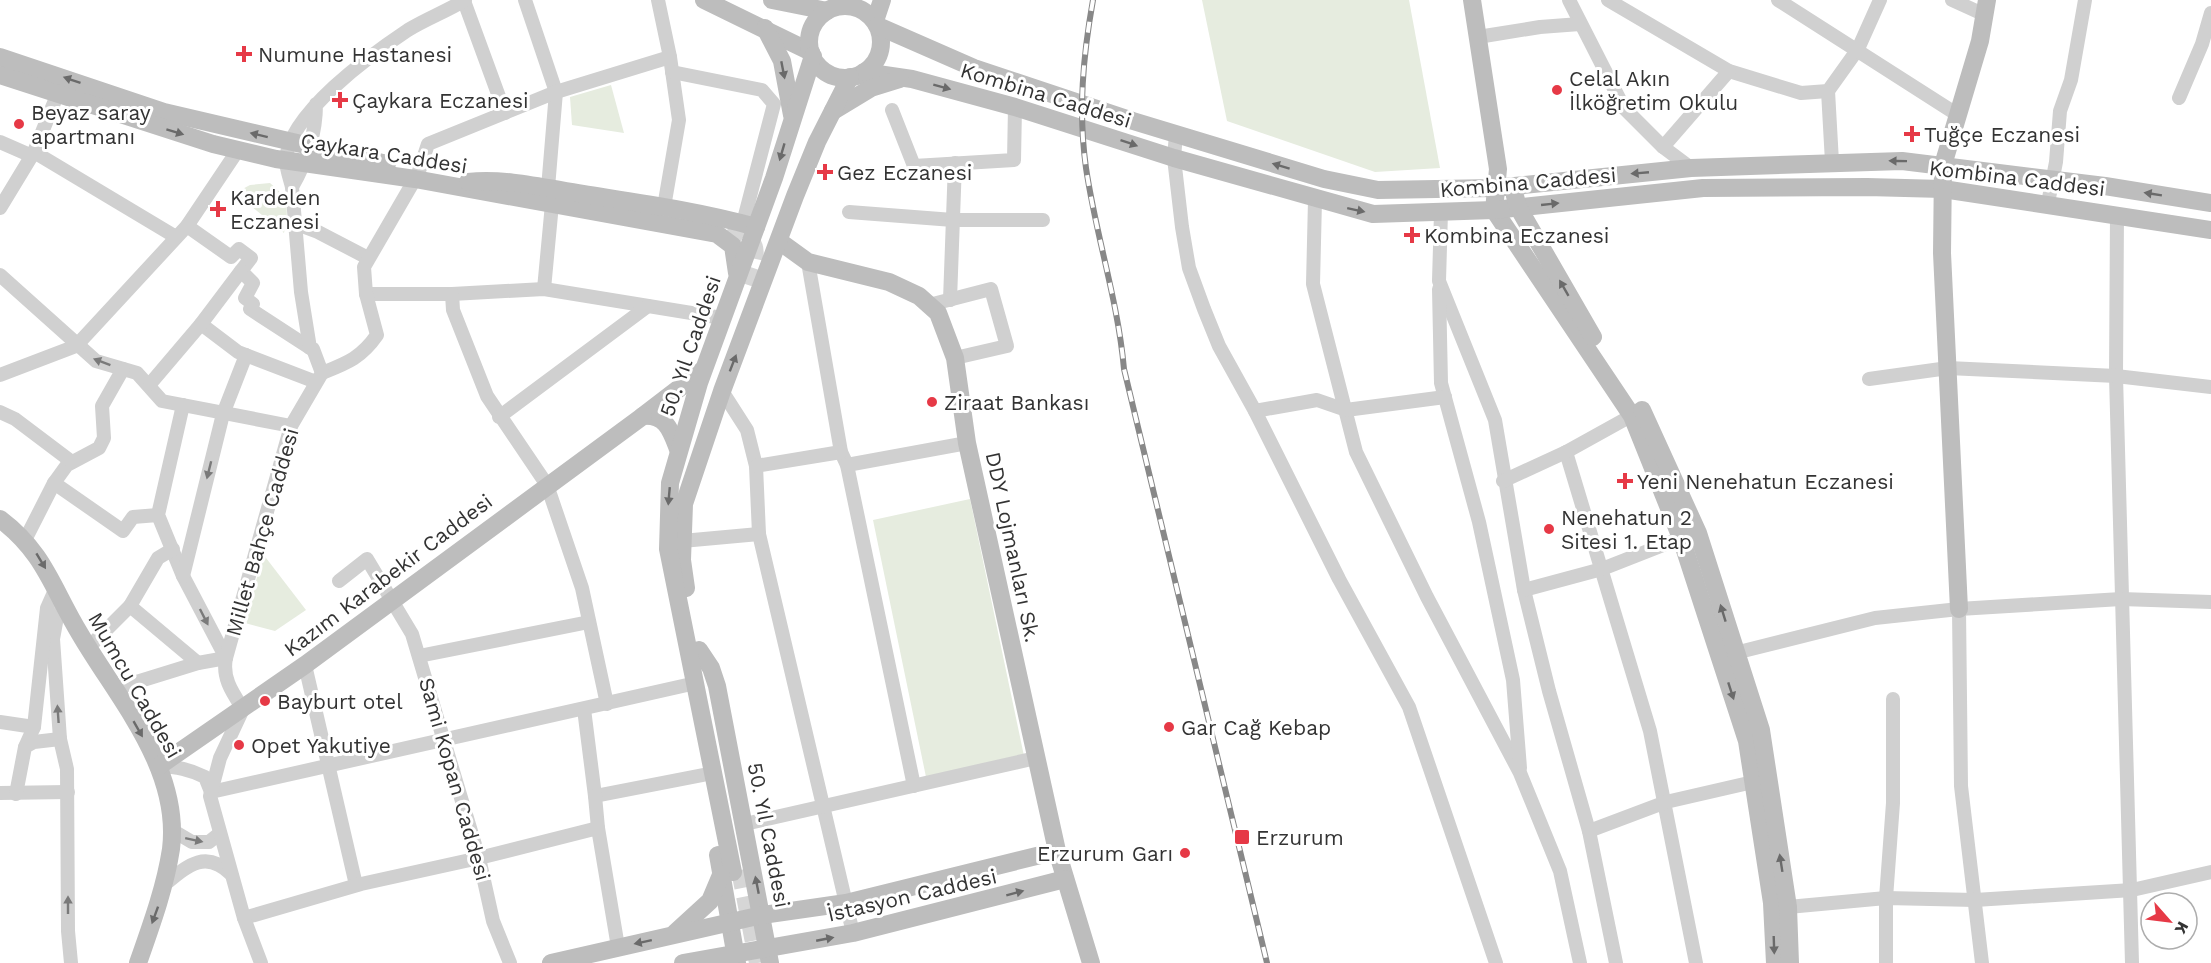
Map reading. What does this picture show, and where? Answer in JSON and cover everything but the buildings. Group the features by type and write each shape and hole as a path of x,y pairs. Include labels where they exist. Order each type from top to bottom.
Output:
{"main road":[{"path":"704,0 765,28 812,54 825,71 832,75 857,75 879,53 881,36 869,14 853,6 774,0"},
{"path":"876,24 882,0"},
{"path":"1472,0 1498,169 1503,187 1518,207 1637,413 1698,533 1761,730 1788,907 1790,963"},
{"path":"812,54 810,36 813,26 834,6"},
{"path":"1959,609 1942,253 1943,165 1986,7"},
{"name":"Kombina Caddesi","path":"876,24 974,68 1176,134 1348,185 1378,190 1503,187 1691,168 1902,161 2105,186 2211,203"},
{"path":"765,28 782,61 792,116"},
{"name":"50. Yıl Caddesi","path":"732,872 703,775 685,679 694,654 668,549 670,483 678,449 703,370 722,318 741,284 742,226 774,178 812,54"},
{"name":"Çaykara Caddesi","path":"0,57 289,152"},
{"name":"Çaykara Caddesi","path":"0,75 238,150 289,152 550,196 717,234 733,246 741,284 708,385 685,475 684,504"},
{"name":"Kombina Caddesi","path":"857,75 905,78 1015,107 1174,158 1315,200 1373,214 1494,210 1703,188 1943,189 2048,203 2211,230"},
{"name":"50. Yıl Caddesi","path":"736,959 730,922 732,872 694,654 685,578 682,541 684,504 722,391 817,142 832,112 857,75"},
{"path":"832,112 871,88 905,78"},
{"name":"Çaykara Caddesi","path":"417,175 742,226"},
{"path":"468,182 486,180 550,196 664,207 742,226"},
{"path":"1503,187 1494,210 1637,413 1681,538 1747,741 1772,903 1774,963"},
{"name":"DDY Lojmanları Sk.","path":"779,241 808,262 889,282 919,296 938,313 955,358 967,443 1036,758 1065,879 1091,963"},
{"name":"Kazım Karabekir Caddesi","path":"159,766 305,665 703,370"},
{"path":"643,416 653,415 667,424 678,449"},
{"name":"Mumcu Caddesi","path":"0,519 25,540 42,562 63,607 159,766 169,801 171,847 163,885 138,963"},
{"name":"50. Yıl Caddesi","path":"694,654 711,668 717,686 769,956"},
{"name":"İstasyon Caddesi","path":"551,963 762,915 846,903 1058,851"},
{"path":"673,935 710,901 732,872"},
{"name":"İstasyon Caddesi","path":"683,963 769,956 1065,879"}],"street":[{"path":"310,348 294,223 289,152 301,120 316,104 375,54 401,36 465,0 505,113"},
{"path":"525,0 556,93 544,289"},
{"path":"658,0 670,57 679,120 664,207"},
{"path":"1569,0 1624,108 1663,147 1691,168"},
{"path":"1608,0 1729,71 1801,93 1828,91"},
{"path":"1778,0 1958,115"},
{"path":"1832,162 1828,91 1858,50 1880,0"},
{"path":"1952,0 1986,7"},
{"path":"2048,203 2060,111 2071,80 2085,0"},
{"path":"2180,98 2202,44 2211,13"},
{"path":"1478,37 1540,27 1580,24"},
{"path":"201,324 246,355 319,378 351,362 366,351 377,335 366,294 364,267 417,175 428,144 556,93 670,57"},
{"path":"1663,147 1729,71"},
{"path":"672,72 762,90 774,104 742,226"},
{"path":"0,208 33,154 58,93"},
{"path":"292,187 308,155 316,104"},
{"path":"892,110 914,166 1014,160 1015,107"},
{"path":"1176,134 1174,158 1189,268 1218,346 1255,411 1339,579 1409,707 1496,963"},
{"path":"0,142 33,154 176,237"},
{"path":"0,375 76,346 149,270 187,226 238,150"},
{"path":"950,300 955,163"},
{"path":"1315,200 1313,284 1356,452 1426,597 1520,773 1560,871 1580,963"},
{"path":"849,212 953,220 1043,220"},
{"path":"1441,212 1439,281 1441,383 1479,522 1514,680 1520,773"},
{"path":"2117,214 2116,376 2121,599 2132,890 2132,963"},
{"path":"294,223 318,232 368,258"},
{"path":"150,384 201,324 251,258 239,249 231,257 187,226"},
{"path":"808,262 844,458 914,786"},
{"path":"240,271 254,283 245,298 253,304 250,309 313,349 319,378"},
{"path":"0,275 96,362 137,373 150,384 162,401 291,426"},
{"path":"1439,281 1495,420 1503,481 1524,590 1549,691 1589,831 1616,963"},
{"path":"366,294 452,294 544,289 722,318"},
{"path":"929,305 991,289 1008,346 955,358"},
{"path":"452,294 453,310 474,368 499,417 547,485 582,588 607,704"},
{"path":"499,417 648,306"},
{"path":"183,576 224,414 246,355"},
{"path":"1869,379 1948,368 2116,376 2211,387"},
{"path":"25,540 54,483 67,465 99,448 104,438 102,406 123,369"},
{"name":"Millet Bahçe Caddesi","path":"243,709 230,689 223,671 291,426 319,378"},
{"path":"722,391 747,430 756,466 759,534 853,933"},
{"path":"1255,411 1317,400 1346,410 1445,397"},
{"path":"114,689 198,663 226,658 183,576 158,515 183,405"},
{"path":"0,412 15,419 72,462"},
{"path":"1503,481 1566,452 1637,413"},
{"path":"756,466 967,443"},
{"path":"1566,452 1650,731 1666,802 1696,963"},
{"path":"54,483 123,531 133,518 158,515"},
{"path":"682,541 759,534"},
{"path":"1524,590 1602,569 1681,538"},
{"path":"88,648 130,606 158,558 173,549"},
{"name":"Sami Kopan Caddesi","path":"339,581 367,559 412,634 479,858 494,921 510,963"},
{"path":"16,794 25,747 34,727 47,608 55,590"},
{"path":"1736,652 1875,618 1959,609 2121,599 2211,602"},
{"path":"130,606 198,663"},
{"path":"63,607 57,617 53,639 60,739 67,769 68,931 71,963"},
{"path":"1959,609 1961,786 1982,963"},
{"path":"419,656 589,622"},
{"path":"305,665 356,885"},
{"path":"211,792 584,710 687,685"},
{"path":"1886,963 1886,898 1893,803 1893,699"},
{"path":"211,792 216,769 243,709"},
{"path":"584,710 598,828 618,947"},
{"path":"0,722 34,727"},
{"path":"25,747 34,742 60,739"},
{"path":"745,824 1036,758"},
{"path":"159,766 183,767 205,777 244,918 261,963"},
{"path":"595,796 703,775"},
{"path":"1589,831 1666,802 1753,782"},
{"path":"0,793 68,792"},
{"path":"244,918 356,885 479,858 598,828"},
{"path":"170,829 192,842 209,842 219,834"},
{"path":"163,885 187,866 199,861 216,863 231,874"},
{"path":"1788,907 1886,898 1976,900 2132,890 2211,872"}],"shaded area":[{"path":"1202,0 1409,0 1440,168 1375,172 1227,121"},
{"path":"611,85 624,133 572,125 570,97"},
{"path":"270,183 281,194 286,205 287,218 284,233 235,193 250,185"},
{"path":"970,499 1024,756 926,777 873,520"},
{"path":"263,554 306,610 275,631 245,623"}],"tunnel":[{"path":"728,228 749,239 755,252 744,289"},
{"path":"740,870 758,963"}],"railway":[{"path":"1093,0 1084,63 1082,105 1082,126 1090,193 1117,318 1124,369 1267,963"}],"place":[{"name":"Numune Hastanesi","path":"244,54"},
{"name":"Celal Akın İlköğretim Okulu","path":"1557,90"},
{"name":"Çaykara Eczanesi","path":"340,100"},
{"name":"Beyaz saray apartmanı","path":"19,124"},
{"name":"Tuğçe Eczanesi","path":"1912,134"},
{"name":"Gez Eczanesi","path":"825,172"},
{"name":"Kardelen Eczanesi","path":"218,209"},
{"name":"Kombina Eczanesi","path":"1412,235"},
{"name":"Ziraat Bankası","path":"932,402"},
{"name":"Yeni Nenehatun Eczanesi","path":"1625,481"},
{"name":"Nenehatun 2 Sitesi 1. Etap","path":"1549,529"},
{"name":"Bayburt otel","path":"265,701"},
{"name":"Gar Cağ Kebap","path":"1169,727"},
{"name":"Opet Yakutiye","path":"239,745"},
{"name":"Erzurum","path":"1242,837"},
{"name":"Erzurum Garı","path":"1185,853"}]}
